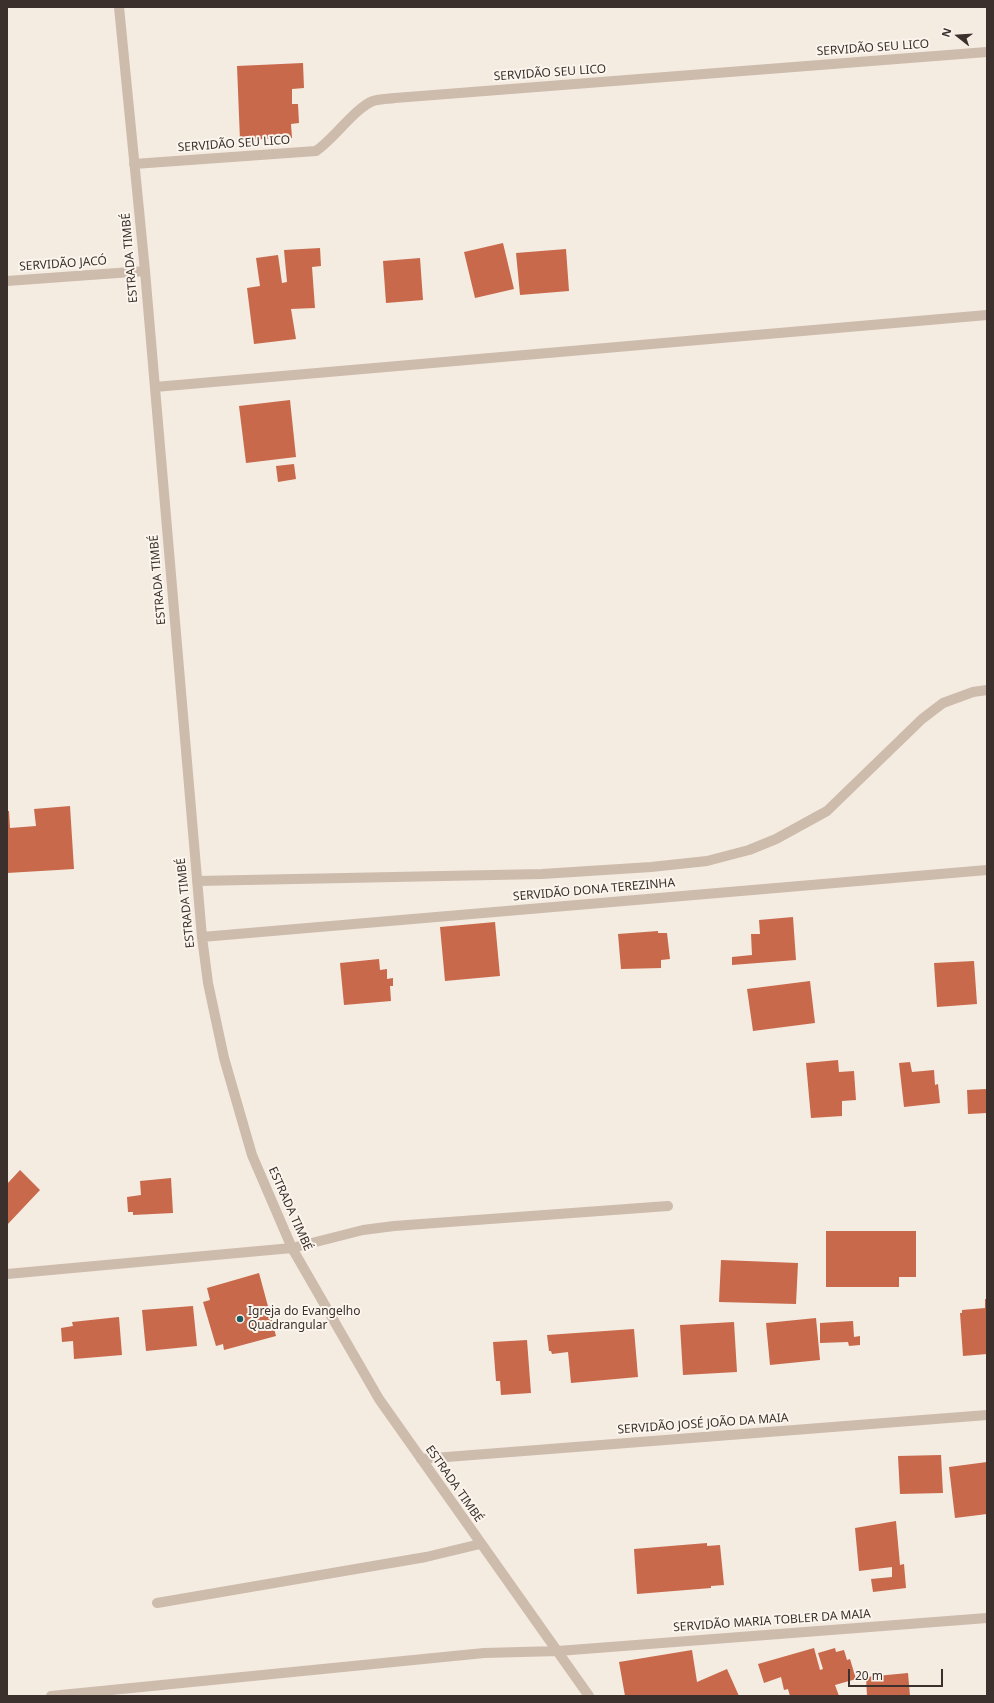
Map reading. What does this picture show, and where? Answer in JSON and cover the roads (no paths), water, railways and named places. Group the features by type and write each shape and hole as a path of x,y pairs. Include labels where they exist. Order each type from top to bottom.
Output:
{"street":[{"name":"ESTRADA TIMBÉ","path":"119,7 145,271 202,937 208,983 226,1065 252,1155 292,1248 379,1399 480,1544 589,1696"},
{"name":"SERVIDÃO SEU LICO","path":"134,164 316,151 327,144 359,111 373,101 394,98 987,52"},
{"name":"SERVIDÃO JACÓ","path":"7,281 145,271"},
{"path":"155,387 987,315"},
{"path":"197,881 542,874 651,867 707,861 749,850 827,812 922,719 943,703 973,692 987,690"},
{"name":"SERVIDÃO DONA TEREZINHA","path":"202,937 987,870"},
{"path":"7,1274 292,1248 363,1230 394,1226 668,1206"},
{"name":"SERVIDÃO JOSÉ JOÃO DA MAIA","path":"421,1459 987,1415"},
{"path":"157,1603 426,1557 480,1544"},
{"name":"SERVIDÃO MARIA TOBLER DA MAIA","path":"51,1696 484,1653 558,1651 987,1618"}],"place":[{"name":"Igreja do Evangelho Quadrangular","path":"240,1319"}]}
